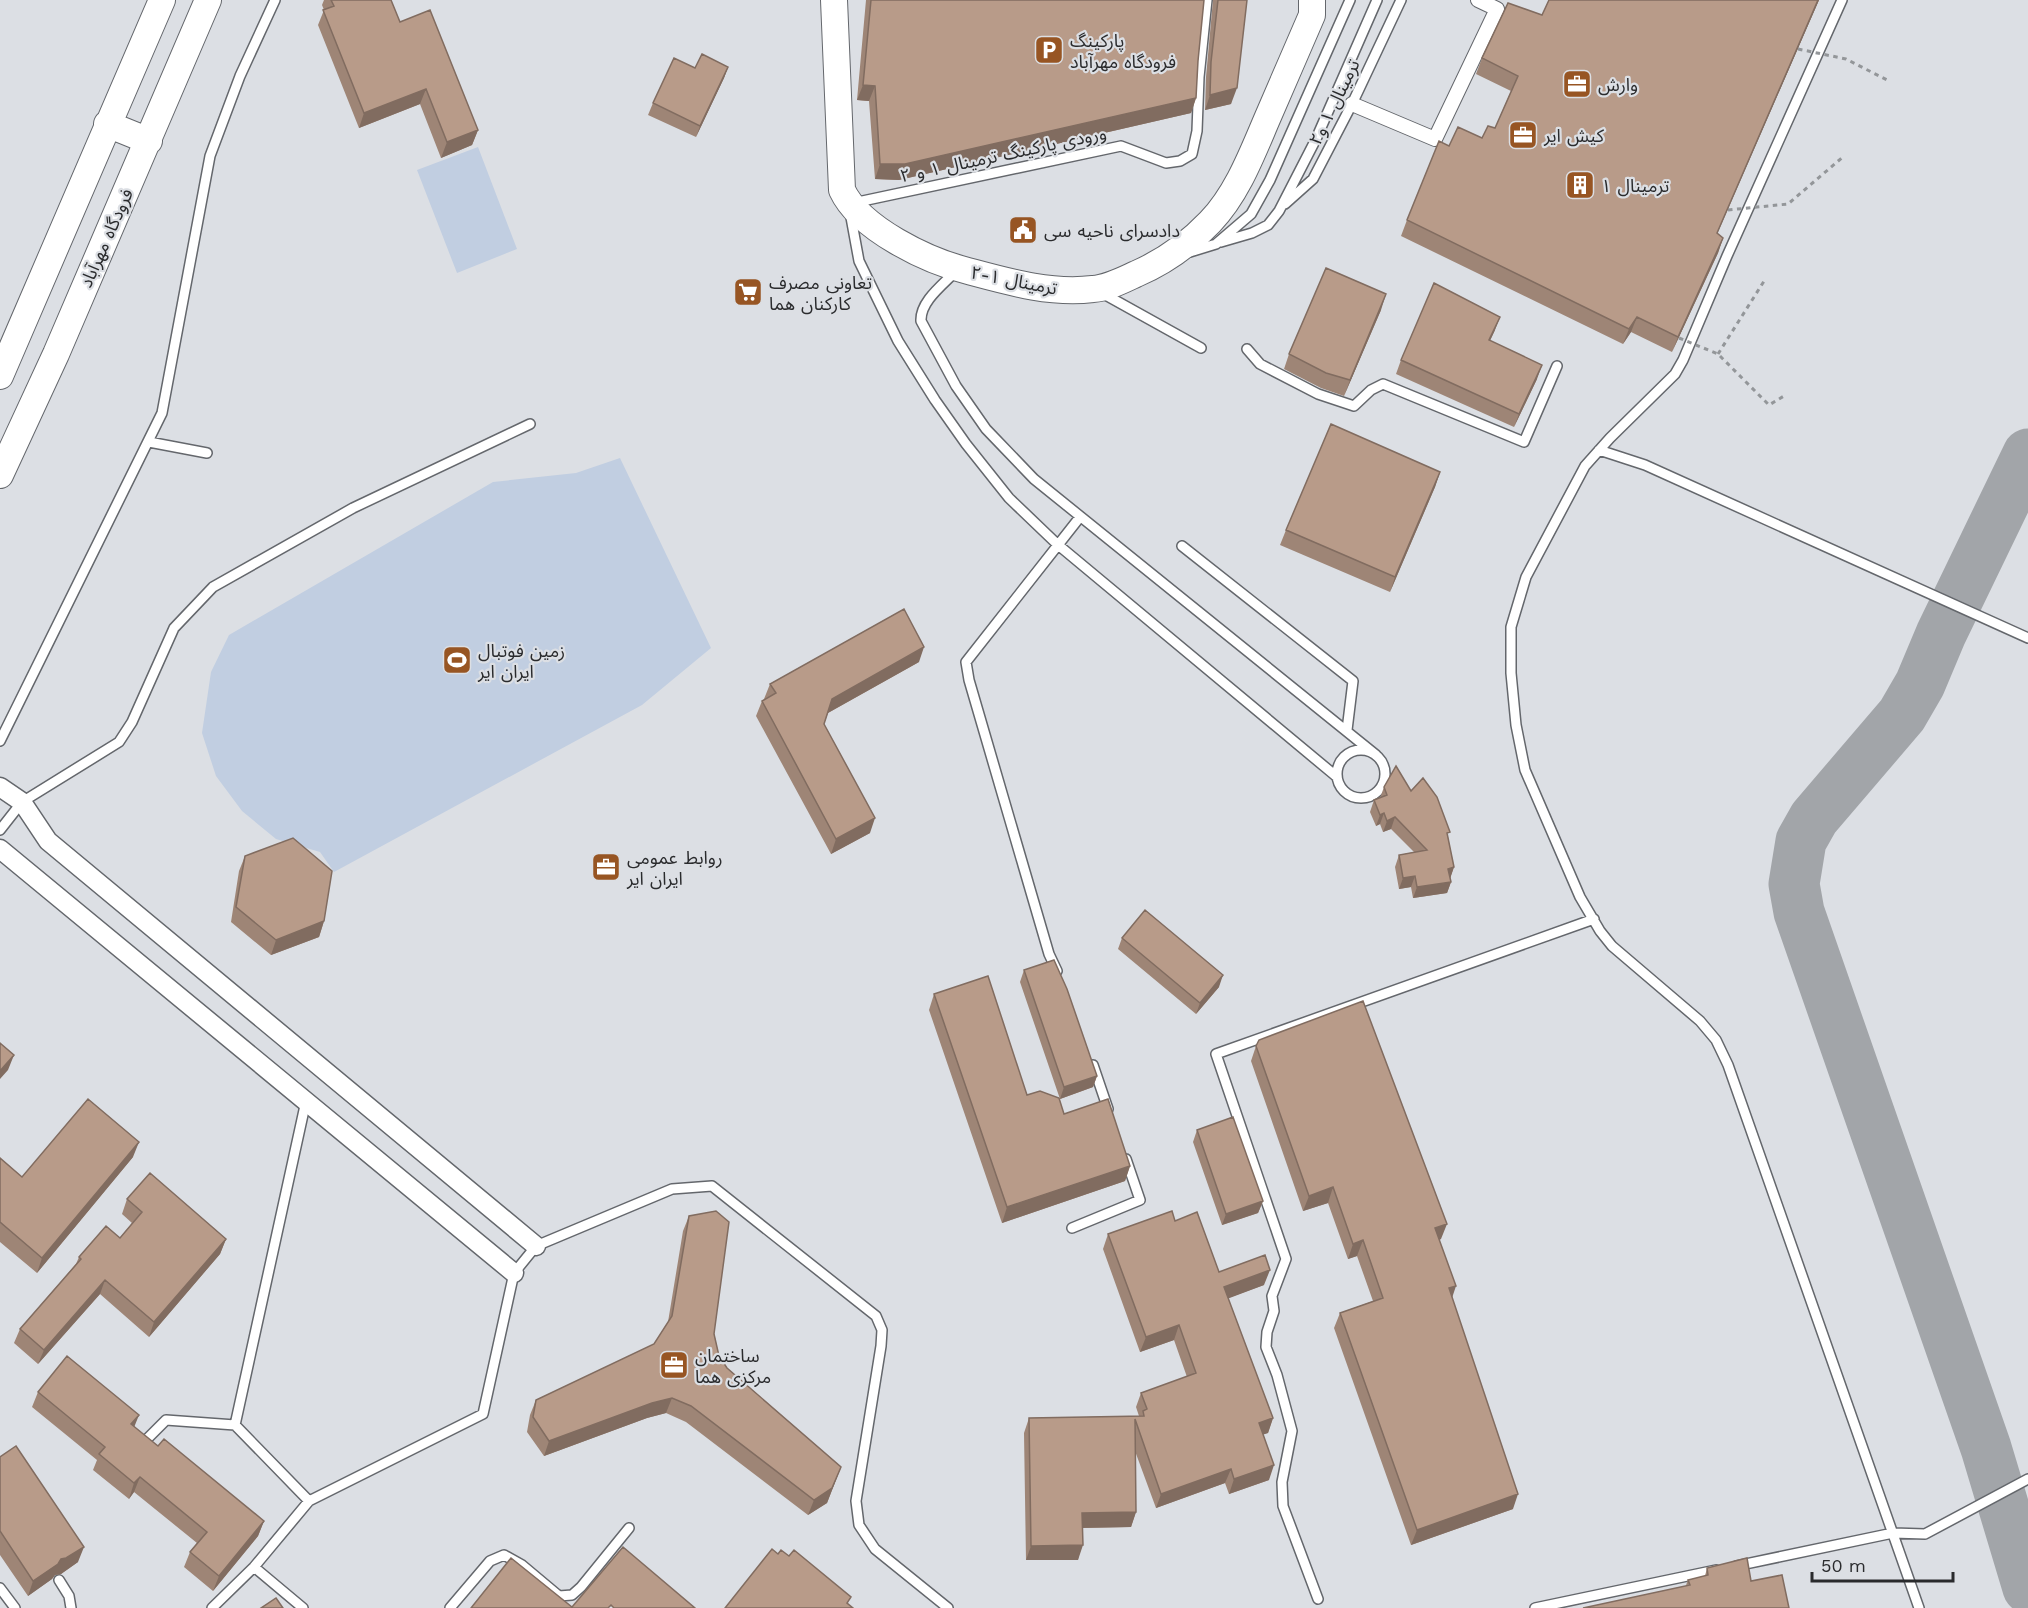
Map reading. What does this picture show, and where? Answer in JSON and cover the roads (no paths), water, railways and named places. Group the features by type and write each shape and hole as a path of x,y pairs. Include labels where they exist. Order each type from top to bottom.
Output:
{"main road":[{"path":"0,376 162,0"},
{"name":"فرودگاه مهرآباد","path":"0,475 56,354 208,0"},
{"path":"834,0 842,190 848,204"},
{"name":"ترمینال ۱-۲","path":"848,204 896,241 926,257 958,269 1026,286 1068,290 1095,289 1125,279 1154,266 1183,247 1211,221 1236,186 1312,15 1312,0"},
{"path":"107,124 149,141"}],"street":[{"path":"1352,104 1435,139 1497,9 1478,0"},
{"path":"0,787 22,802 48,841 536,1245"},
{"path":"0,849 514,1273"}],"lane":[{"path":"0,741 162,413 210,156 240,76 276,0"},
{"name":"ورودی پارکینگ ترمینال ۱ و ۲","path":"848,204 1121,146 1166,163 1180,161 1192,154 1197,131 1208,0"},
{"path":"1215,244 1251,214 1270,180 1350,0"},
{"path":"1165,259 1252,233 1268,225 1281,207 1316,139 1377,0"},
{"name":"ترمینال ۱ و۲","path":"1281,207 1313,179 1352,104 1401,0"},
{"path":"1842,0 1683,360 1675,374 1585,466 1526,577 1511,627 1511,673 1515,715 1525,770 1580,897 1600,931 1612,946 1700,1021 1716,1040 1728,1065 1919,1608"},
{"path":"848,204 858,261 898,341 966,444 1009,498 1057,544 1337,777"},
{"path":"958,269 925,304 921,312 921,321 956,387 986,429 1034,479 1347,730 1376,755 1383,762 1386,771 1381,789 1365,798 1355,798 1346,794 1337,777 1342,759 1358,750 1368,750 1376,755"},
{"path":"1095,289 1201,348"},
{"path":"1247,349 1260,364 1318,394 1354,406 1371,390 1383,384 1524,442 1557,366"},
{"path":"0,830 22,802 119,742 132,722 174,628 213,587 352,508 530,424"},
{"path":"149,442 207,453"},
{"path":"1599,450 1645,465 2028,638"},
{"path":"1061,980 1049,954 969,680 966,662 1080,517"},
{"path":"1182,546 1353,681 1347,730"},
{"path":"1318,1599 1283,1506 1282,1482 1292,1431 1266,1347 1267,1332 1274,1311 1272,1296 1286,1259 1216,1054 1594,919"},
{"path":"1089,1054 1113,1121"},
{"path":"235,1425 306,1101"},
{"path":"1072,1228 1140,1200 1124,1155"},
{"path":"212,1608 254,1567 309,1501 483,1414 514,1273 536,1245 672,1189 712,1186 876,1316 882,1330 881,1346 856,1502 860,1525 875,1549 948,1608"},
{"path":"147,1439 166,1420 235,1425 309,1501"},
{"path":"1535,1608 1893,1533 1925,1534 2028,1479"},
{"path":"450,1608 490,1561 504,1555 522,1565 559,1596 572,1595 629,1528"},
{"path":"254,1567 303,1608"},
{"path":"59,1580 69,1596 71,1608"},
{"path":"0,1588 15,1608"}],"place":[{"name":"پارکینگ فرودگاه مهرآباد","path":"1049,50"},
{"name":"وارش","path":"1577,84"},
{"name":"کیش ایر","path":"1523,135"},
{"name":"ترمینال ۱","path":"1580,185"},
{"name":"دادسرای ناحیه سی","path":"1023,230"},
{"name":"تعاونی مصرف کارکنان هما","path":"748,292"},
{"name":"زمین فوتبال ایران ایر","path":"457,660"},
{"name":"روابط عمومی ایران ایر","path":"606,867"},
{"name":"ساختمان مرکزی هما","path":"674,1365"}]}
